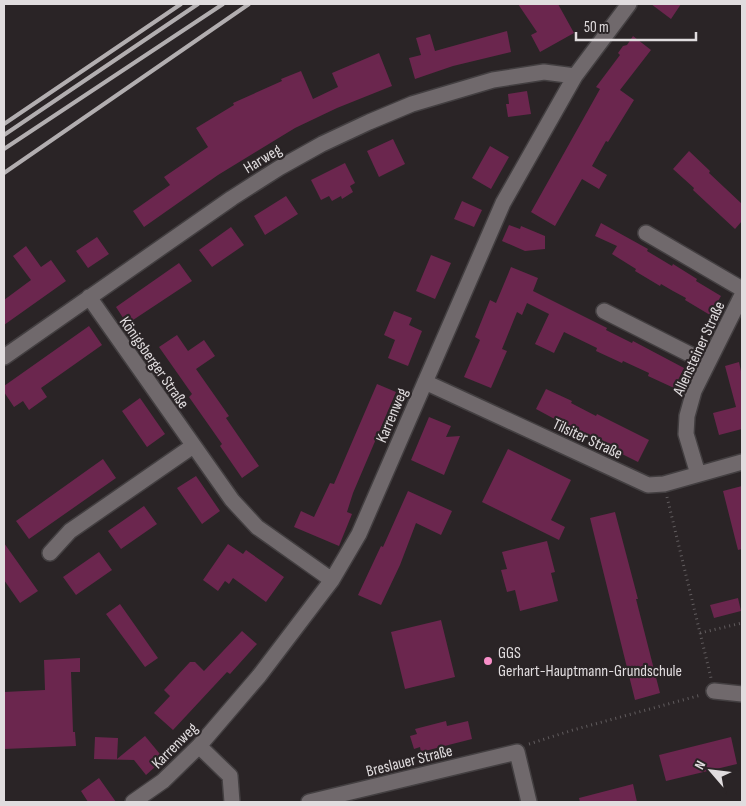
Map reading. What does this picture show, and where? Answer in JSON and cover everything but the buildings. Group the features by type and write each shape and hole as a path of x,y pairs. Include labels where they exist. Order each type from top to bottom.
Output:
{"street":[{"name":"Karrenweg","path":"133,802 163,782 199,746 260,676 332,580 359,534 503,202 575,76 629,4"},
{"name":"Harweg","path":"4,356 232,198 279,168 368,122 412,104 493,80 544,72 575,76"},
{"path":"646,233 742,289"},
{"name":"Allensteiner Straße","path":"698,474 686,434 687,416 694,391 742,295"},
{"name":"Königsberger Straße","path":"89,297 232,500 257,527 332,580"},
{"path":"604,311 707,363"},
{"name":"Tilsiter Straße","path":"425,382 648,485 664,484 742,462"},
{"path":"50,553 70,531 193,446"},
{"path":"714,691 742,694"},
{"path":"199,746 230,776 232,802"},
{"path":"517,752 529,802"},
{"name":"Breslauer Straße","path":"310,802 517,752"}],"path":[{"path":"517,752 521,746 572,730 714,691 664,484"},
{"path":"700,633 742,623"}],"railway":[{"path":"4,124 181,4"},
{"path":"4,135 198,4"},
{"path":"4,149 223,4"},
{"path":"4,173 249,4"}],"place":[{"name":"GGS Gerhart-Hauptmann-Grundschule","path":"488,661"}]}
